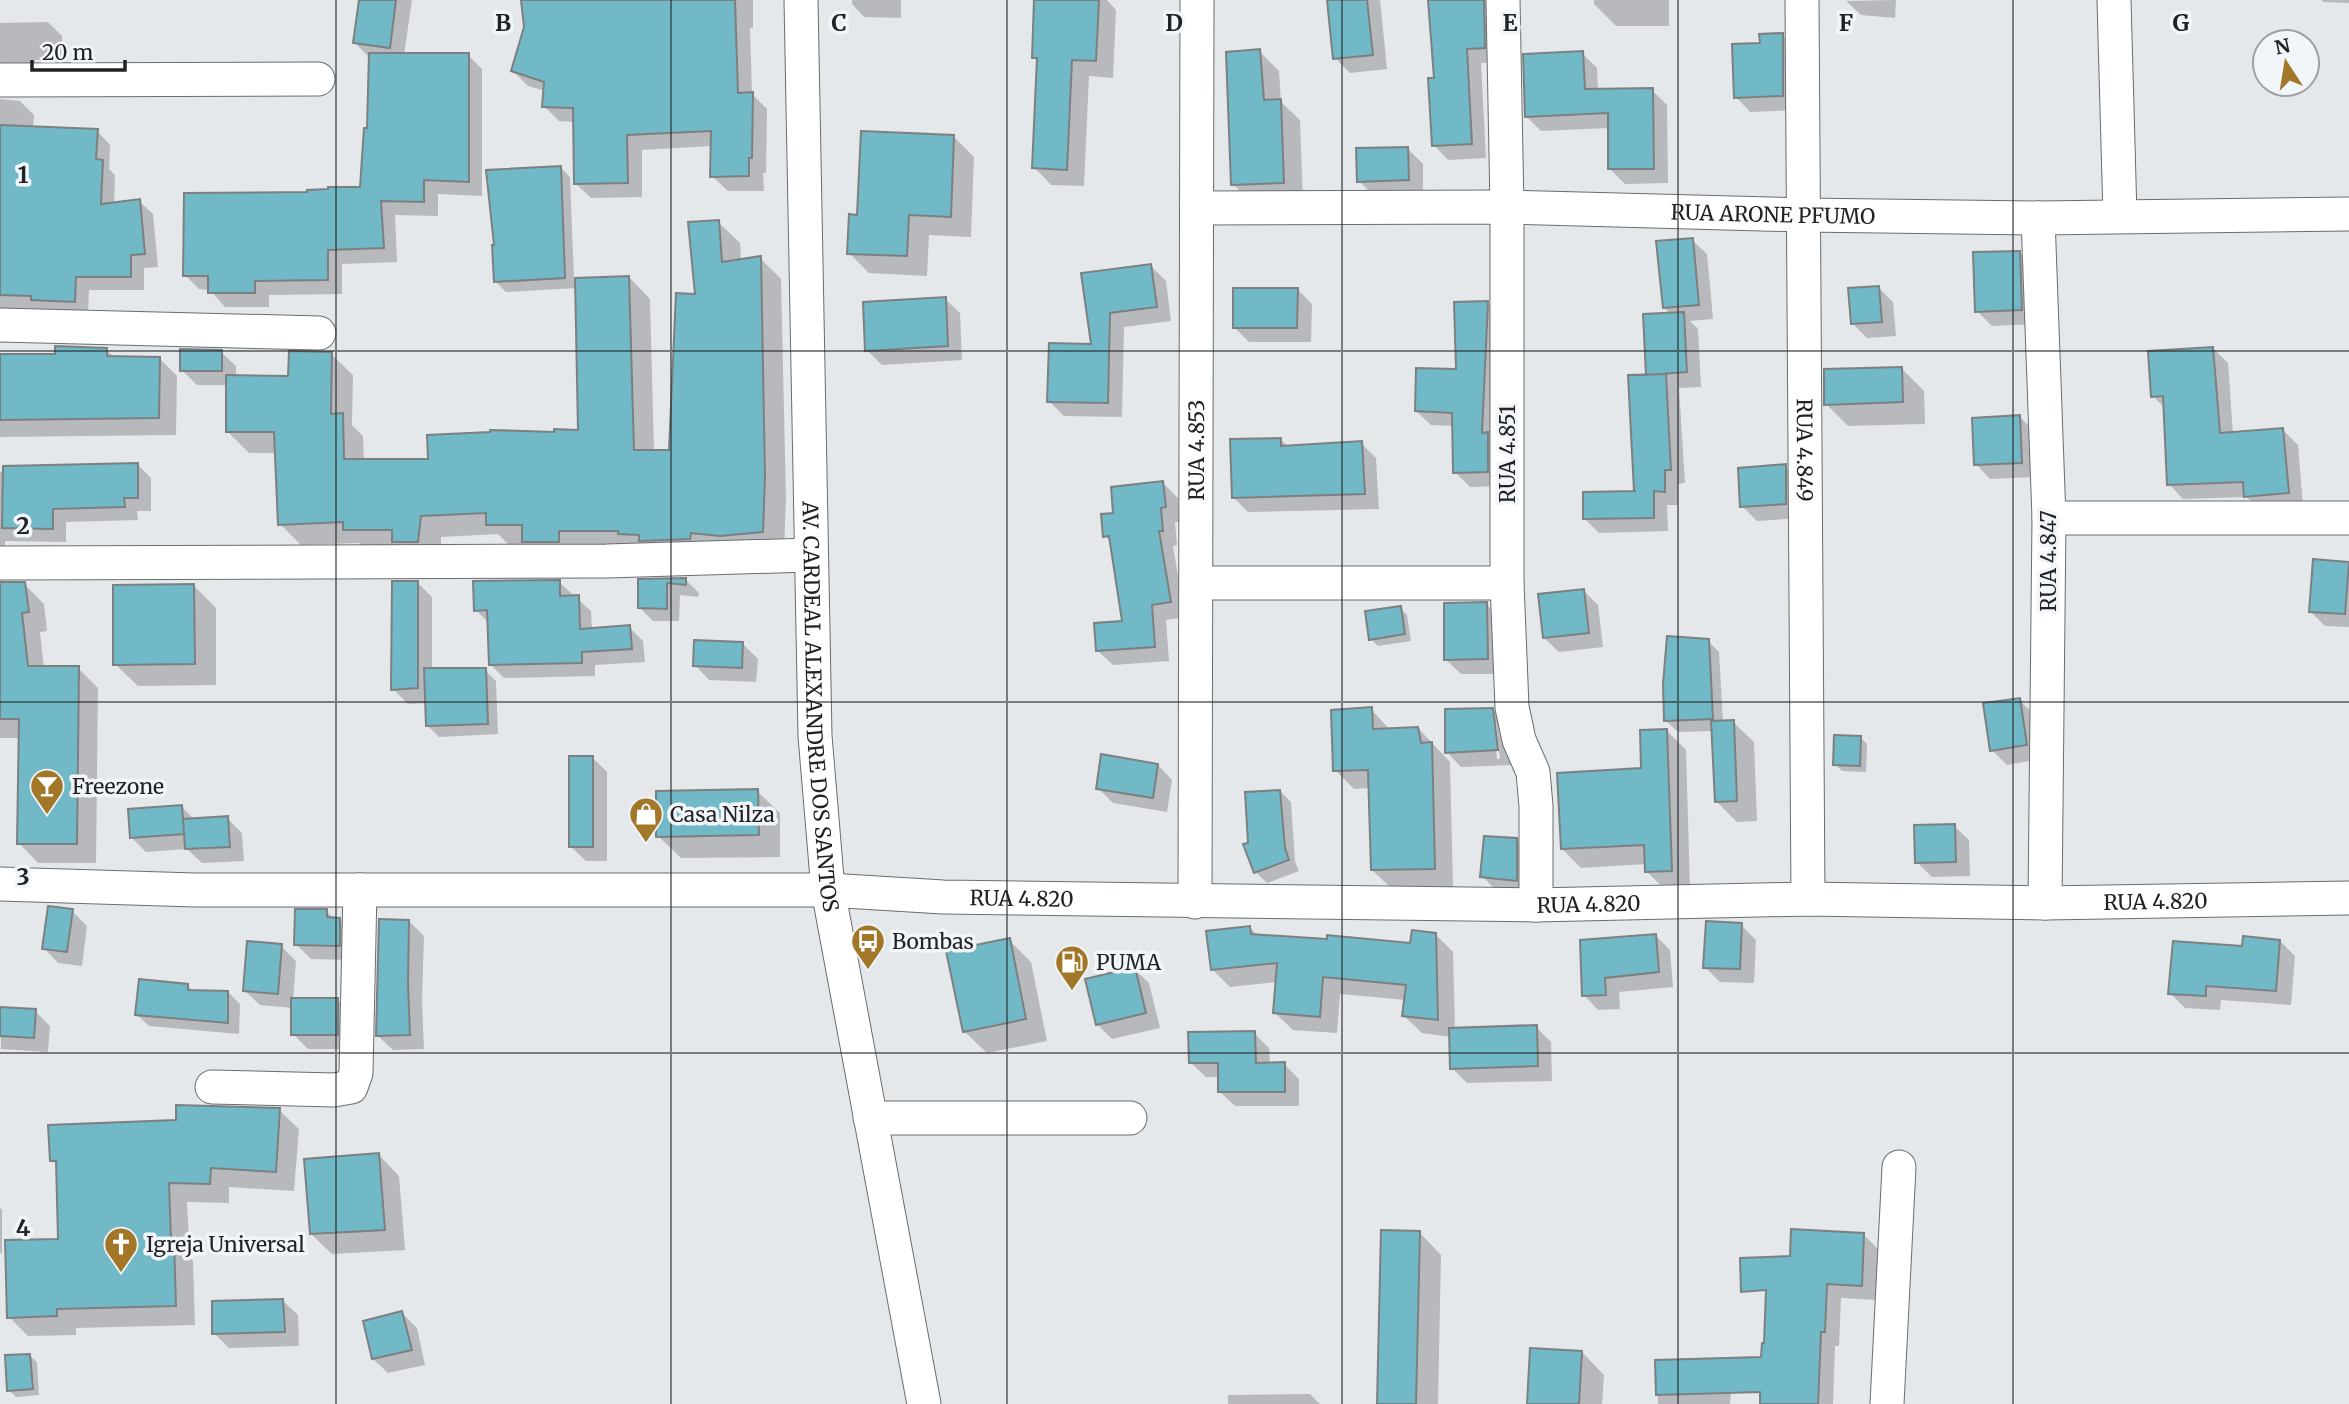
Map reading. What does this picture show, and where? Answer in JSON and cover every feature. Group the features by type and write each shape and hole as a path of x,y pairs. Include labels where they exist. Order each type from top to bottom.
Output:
{"street":[{"name":"AV. CARDEAL ALEXANDRE DOS SANTOS","path":"801,0 815,736 828,890 924,1404"},
{"name":"RUA 4.853","path":"1195,902 1196,0"},
{"name":"RUA 4.851","path":"1503,0 1507,207 1507,583 1512,707 1519,740 1533,772 1535,794 1536,905"},
{"name":"RUA 4.849","path":"1802,0 1808,899"},
{"path":"2114,0 2120,216"},
{"path":"0,79 318,79"},
{"name":"RUA ARONE PFUMO","path":"1196,208 1507,207 2038,218 2349,215"},
{"name":"RUA 4.847","path":"2038,218 2049,518 2045,903"},
{"path":"0,325 319,333"},
{"path":"2049,518 2349,518"},
{"path":"0,563 607,561 810,555"},
{"path":"1196,583 1507,583"},
{"name":"RUA 4.820","path":"0,884 195,890 828,890 943,897 1536,905 1808,899 2045,903 2349,898"},
{"path":"212,1087 334,1090 351,1087 356,1073 360,890"},
{"path":"870,1118 1130,1118"},
{"path":"1888,1404 1899,1167"}],"building":[{"path":"359,0 396,0 390,48 353,43"},
{"path":"521,0 735,0 738,93 753,92 752,158 749,158 749,176 710,177 711,131 627,135 628,183 574,184 573,108 542,107 544,82 511,71 524,27"},
{"path":"1034,0 1099,0 1096,61 1072,60 1067,170 1032,168 1037,58 1032,58"},
{"path":"1327,0 1367,0 1373,55 1333,59"},
{"path":"1428,0 1484,0 1485,48 1467,49 1472,144 1432,146 1428,78 1434,78"},
{"path":"1783,33 1783,96 1734,98 1732,44 1760,43 1759,34"},
{"path":"1260,49 1264,100 1281,99 1284,183 1231,185 1226,52"},
{"path":"1583,51 1585,89 1653,88 1654,169 1608,169 1608,113 1525,117 1523,54"},
{"path":"369,53 469,53 469,182 424,180 424,202 381,201 384,248 328,250 328,280 255,281 255,293 208,293 208,276 183,276 184,193 307,192 328,187 360,187 364,128 367,128"},
{"path":"0,125 98,129 96,159 103,160 101,204 140,199 145,254 131,255 131,277 76,277 75,302 0,295"},
{"path":"861,131 954,135 951,217 909,215 907,256 847,254 849,214 857,215"},
{"path":"1408,147 1409,180 1357,182 1356,148"},
{"path":"561,166 565,278 494,282 494,245 486,170"},
{"path":"719,220 722,262 761,256 765,477 763,532 720,536 691,533 690,539 639,541 639,535 618,534 618,531 559,531 559,542 522,542 522,525 486,525 486,513 421,516 418,542 392,542 392,530 343,530 343,522 278,525 274,432 226,432 226,375 288,376 289,351 332,352 331,414 343,413 344,459 428,459 427,435 490,430 578,430 575,278 629,276 634,450 669,450 676,293 695,294 688,222"},
{"path":"1693,238 1699,305 1663,308 1656,241"},
{"path":"2020,251 2022,310 1975,312 1973,252"},
{"path":"1151,264 1157,307 1110,313 1108,403 1047,402 1049,343 1091,344 1081,273"},
{"path":"1879,286 1882,322 1851,324 1848,288"},
{"path":"1233,288 1298,288 1297,328 1233,328"},
{"path":"946,297 948,346 865,351 863,302"},
{"path":"1488,301 1482,433 1488,432 1488,472 1453,473 1452,413 1415,411 1416,368 1456,369 1454,302"},
{"path":"1684,312 1687,372 1646,375 1643,314"},
{"path":"55,346 107,348 107,356 160,357 159,418 0,420 0,354 55,354"},
{"path":"2213,347 2220,433 2283,428 2289,493 2244,497 2243,482 2167,485 2163,396 2151,397 2148,351"},
{"path":"180,349 222,350 222,371 180,371"},
{"path":"1902,367 1903,402 1824,405 1824,369"},
{"path":"1666,374 1671,470 1665,470 1665,492 1654,491 1654,518 1583,519 1583,492 1636,491 1628,375"},
{"path":"2020,415 2022,463 1974,465 1972,418"},
{"path":"1281,438 1281,446 1362,441 1365,494 1232,498 1230,439"},
{"path":"138,463 138,498 124,498 125,507 53,509 53,529 2,528 3,466"},
{"path":"1786,464 1786,504 1740,507 1738,468"},
{"path":"1163,481 1166,507 1161,508 1163,531 1159,531 1171,602 1152,605 1155,647 1096,651 1094,623 1122,621 1109,536 1103,537 1101,514 1113,513 1111,487"},
{"path":"2313,559 2349,562 2345,614 2309,612"},
{"path":"686,578 686,585 667,583 667,609 638,608 638,579"},
{"path":"560,580 560,596 579,595 580,629 630,625 632,649 582,652 582,663 489,665 487,610 474,611 473,581"},
{"path":"392,581 418,581 418,688 391,690"},
{"path":"0,582 25,582 29,612 22,613 28,666 79,666 77,844 17,844 19,719 0,719"},
{"path":"194,584 195,664 113,665 113,585"},
{"path":"1584,589 1589,633 1543,638 1538,594"},
{"path":"1487,602 1488,659 1444,660 1444,603"},
{"path":"1401,606 1405,634 1369,640 1365,611"},
{"path":"1667,636 1709,639 1713,719 1664,721 1663,684"},
{"path":"694,640 743,642 742,668 693,666"},
{"path":"424,668 486,668 488,724 426,726"},
{"path":"2020,698 2027,745 1990,751 1983,703"},
{"path":"1372,707 1373,729 1418,727 1421,743 1432,742 1435,869 1371,870 1368,770 1333,771 1331,710"},
{"path":"1493,708 1498,750 1445,753 1445,709"},
{"path":"1734,720 1737,801 1715,802 1711,721"},
{"path":"1667,729 1672,871 1645,872 1644,845 1561,849 1557,773 1641,768 1640,730"},
{"path":"1834,735 1861,736 1860,766 1833,765"},
{"path":"1101,754 1158,764 1153,798 1096,789"},
{"path":"569,756 593,756 593,847 569,847"},
{"path":"758,789 759,835 656,837 656,791"},
{"path":"1280,790 1285,848 1289,860 1254,873 1243,844 1248,843 1245,792"},
{"path":"182,805 184,834 130,838 128,809"},
{"path":"228,816 230,847 185,849 183,819"},
{"path":"1955,824 1956,862 1915,863 1914,825"},
{"path":"1484,836 1517,838 1517,881 1480,877"},
{"path":"48,906 73,909 67,952 42,949"},
{"path":"295,909 327,909 327,917 340,918 340,946 294,945"},
{"path":"379,919 409,920 410,1035 376,1036"},
{"path":"1706,921 1742,923 1740,969 1703,968"},
{"path":"1250,926 1251,934 1327,939 1327,935 1410,943 1412,930 1436,933 1438,1020 1402,1016 1406,985 1323,977 1320,1017 1273,1013 1277,963 1211,970 1206,931"},
{"path":"1656,934 1659,972 1605,978 1606,995 1582,996 1580,940"},
{"path":"2243,936 2280,940 2276,991 2206,986 2206,996 2168,994 2173,941 2242,946"},
{"path":"1010,938 1026,1019 963,1032 946,951"},
{"path":"247,941 282,944 278,994 243,991"},
{"path":"1135,967 1146,1013 1096,1025 1085,979"},
{"path":"139,979 188,984 188,990 228,991 228,1023 135,1015"},
{"path":"291,998 338,998 338,1035 291,1035"},
{"path":"0,1007 36,1009 34,1038 0,1036"},
{"path":"1537,1025 1538,1066 1450,1069 1449,1028"},
{"path":"1255,1031 1256,1063 1285,1062 1285,1092 1218,1092 1218,1063 1189,1063 1188,1032"},
{"path":"176,1105 280,1108 276,1172 211,1168 210,1184 169,1183 176,1306 57,1309 57,1316 7,1318 5,1240 58,1239 56,1161 50,1161 48,1125 176,1120"},
{"path":"379,1153 385,1230 310,1234 304,1159"},
{"path":"1791,1229 1864,1233 1862,1286 1827,1284 1825,1332 1821,1332 1818,1404 1760,1404 1760,1392 1656,1395 1655,1360 1761,1357 1766,1290 1741,1292 1740,1258 1790,1256"},
{"path":"1381,1230 1420,1231 1416,1404 1377,1404"},
{"path":"283,1299 285,1332 212,1334 212,1301"},
{"path":"402,1311 412,1350 372,1359 363,1321"},
{"path":"1530,1348 1582,1351 1579,1404 1527,1404"},
{"path":"30,1354 33,1389 7,1391 5,1355"}],"place":[{"name":"Freezone","path":"47,816"},
{"name":"Casa Nilza","path":"646,844"},
{"name":"Bombas","path":"868,971"},
{"name":"PUMA","path":"1072,992"},
{"name":"Igreja Universal","path":"121,1274"}]}
